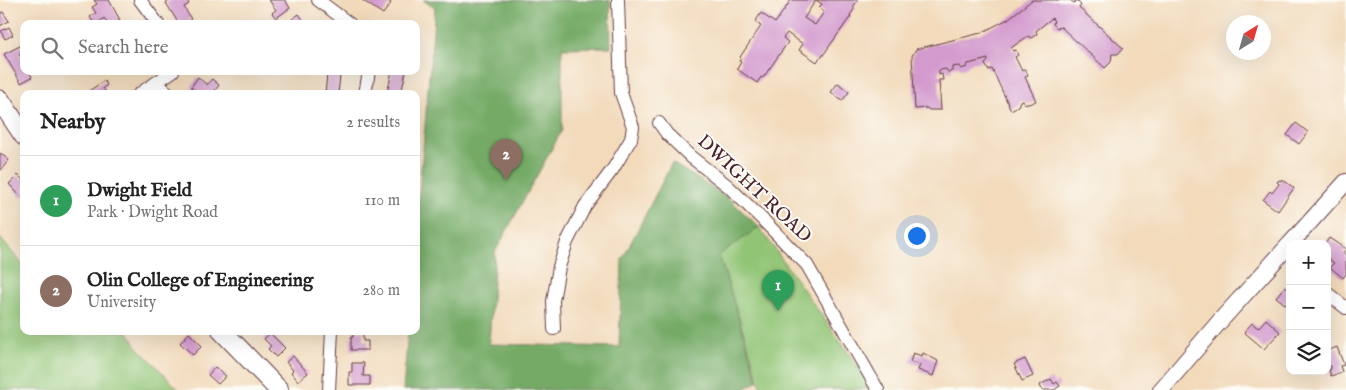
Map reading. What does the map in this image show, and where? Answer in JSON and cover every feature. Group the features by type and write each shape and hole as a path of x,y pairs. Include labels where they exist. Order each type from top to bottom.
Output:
{"main road":[{"path":"0,100 20,130"},
{"path":"1296,240 1346,182"},
{"path":"1161,390 1209,333 1286,251"},
{"path":"226,335 279,390"}],"street":[{"path":"140,0 155,20"},
{"path":"318,0 345,20"},
{"path":"554,329 553,301 559,267 567,242 585,206 613,168 631,139 633,127 621,93 618,0"},
{"path":"145,90 167,75"},
{"path":"366,90 368,75"},
{"path":"156,83 164,90"},
{"name":"DWIGHT ROAD","path":"659,123 667,134 691,157 728,186 749,206 807,265 878,390"},
{"path":"1331,296 1346,308"},
{"path":"329,390 332,335"}],"green space":[{"path":"423,0 610,0 611,47 562,48 562,130 495,252 489,344 619,347 622,260 672,163 727,197 759,227 719,255 758,381 743,390 403,390 408,335 420,335 420,182 435,8"},
{"path":"759,227 873,389 762,390 719,255"},
{"path":"0,238 20,261 20,335 130,335 136,345 179,390 0,390"}],"building":[{"path":"94,0 109,0 120,20 105,20 104,18 102,20 92,20 90,17 96,13 92,7 97,4"},
{"path":"171,0 187,0 189,4 184,7 191,19 177,20 166,3"},
{"path":"269,0 285,0 290,8 276,18 272,13 276,10"},
{"path":"362,0 387,0 391,3 383,14"},
{"path":"791,0 816,0 858,0 853,7 855,8 851,16 817,62 799,50 803,44 787,33 783,38 788,42 763,78 761,77 757,83 737,69 741,62 739,61 740,57 761,26 755,22 761,13 775,23","holes":["816,0 822,4 819,8 824,12 815,25 804,18"]},
{"path":"1032,0 1070,0 1074,3 1076,0 1081,5 1079,8 1123,48 1118,54 1112,54 1111,62 1105,68 1061,27 1057,28 1053,24 1052,18 1036,31 1037,34 1031,38 1028,36 1011,48 1013,51 1016,50 1018,55 1015,57 1022,71 1025,69 1028,75 1025,77 1036,101 1029,104 1024,103 1022,100 1018,106 1011,110 992,69 988,70 985,64 988,59 968,64 967,67 961,69 959,66 952,67 952,71 948,72 946,69 939,70 939,75 942,74 943,80 939,80 941,110 915,109 912,56 916,49 981,33 1008,19"},
{"path":"0,11 1,13 3,12 9,21 0,26"},
{"path":"299,14 303,20 291,20"},
{"path":"9,27 13,35 5,39 1,31"},
{"path":"20,46 20,75 31,75 32,77 21,83 4,54"},
{"path":"327,75 340,76 338,90 325,90"},
{"path":"391,75 405,75 402,90 388,90"},
{"path":"198,77 207,85 212,79 219,85 215,90 194,90 191,87"},
{"path":"104,81 107,85 103,88 104,90 90,90"},
{"path":"838,83 849,92 842,101 831,92"},
{"path":"1296,123 1308,132 1299,144 1287,135"},
{"path":"0,153 9,160 0,171"},
{"path":"18,175 20,177 20,196 9,184"},
{"path":"1282,179 1294,188 1278,211 1263,200 1270,191 1272,193 1279,184 1277,182"},
{"path":"1329,238 1346,249 1343,253 1346,255 1346,274 1343,278 1331,268 1334,263 1331,261 1331,240 1328,240"},
{"path":"1285,286 1286,287 1286,305 1276,297"},
{"path":"1266,319 1280,332 1264,349 1244,332 1252,323 1258,328"},
{"path":"187,335 191,335 202,346 193,355 180,343"},
{"path":"268,335 272,335 285,348 276,357 268,349 271,346 264,339"},
{"path":"353,335 363,335 363,341 368,341 368,350 351,350 351,337"},
{"path":"1337,347 1344,365 1340,366 1342,372 1331,376 1331,375 1331,349"},
{"path":"913,353 922,356 923,353 938,361 933,376 918,370 920,365 910,362"},
{"path":"293,356 308,373 298,381 291,372 293,370 286,362"},
{"path":"1025,359 1033,376 1022,381 1014,364"},
{"path":"352,363 364,363 363,376 370,376 370,385 349,385 349,372 352,372"},
{"path":"215,367 226,376 218,384 208,375"},
{"path":"1051,379 1054,384 1057,382 1060,386 1054,390 1042,390 1040,385"}],"place":[{"name":"Olin College of Engineering","path":"506,180"},
{"name":"Dwight Field","path":"778,311"}]}
